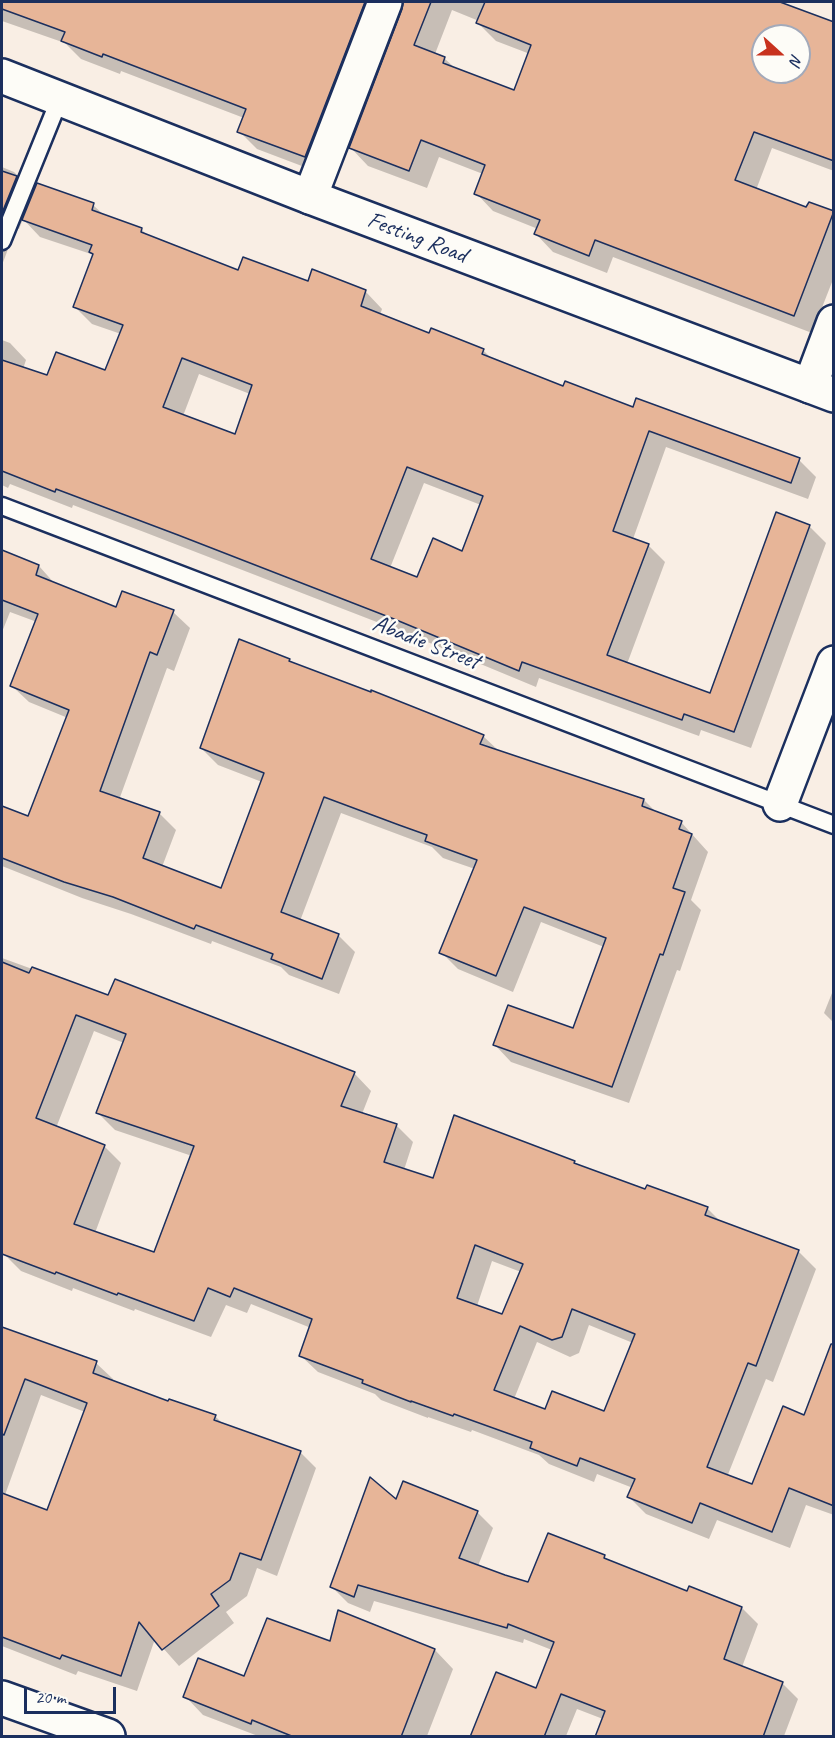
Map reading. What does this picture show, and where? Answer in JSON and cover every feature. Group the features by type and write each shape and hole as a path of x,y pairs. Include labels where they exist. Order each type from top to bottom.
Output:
{"street":[{"path":"310,197 385,2"},
{"name":"Festing Road","path":"2,76 310,197 822,391"},
{"path":"822,391 834,322"},
{"path":"780,804 834,663"},
{"path":"2,1698 108,1737"}],"lane":[{"path":"2,241 60,98"},
{"name":"Abadie Street","path":"2,506 834,825"}],"building":[{"path":"2,2 365,2 305,157 237,132 246,109 103,54 102,57 61,41 65,32 2,9"},
{"path":"403,2 431,2 414,45 445,57 443,63 514,90 531,45 476,23 485,2 780,2 834,22 834,161 754,132 735,180 806,207 809,202 834,211 794,316 595,240 589,256 534,234 540,220 474,194 485,165 421,140 409,171 349,148"},
{"path":"2,171 17,176 2,213"},
{"path":"37,183 94,203 92,210 142,228 141,232 238,270 243,257 308,281 312,269 366,290 361,306 429,333 431,328 484,349 482,354 563,386 565,381 633,407 636,398 800,458 791,483 649,431 613,531 649,544 607,655 710,693 776,512 810,525 734,732 684,714 682,720 522,662 519,671 394,619 178,535 2,471 2,360 47,375 56,352 105,370 123,325 73,307 93,254 89,252 92,245 22,220","holes":["182,358 252,385 235,434 163,407","407,467 483,496 462,551 433,538 417,577 371,559"]},
{"path":"2,550 39,565 36,575 116,607 122,591 174,610 157,655 150,652 100,791 160,812 143,858 221,888 264,773 200,748 239,639 290,659 289,661 371,692 371,690 484,735 480,744 644,799 642,806 682,821 679,829 692,834 673,888 685,892 612,1087 493,1045 508,1005 573,1028 606,938 524,907 496,976 439,953 477,860 425,841 427,835 324,797 281,912 339,934 322,979 271,959 273,954 196,925 194,929 113,897 64,882 2,858 2,806 28,816 69,710 10,686 38,614 2,600"},
{"path":"2,962 29,973 32,967 108,995 115,979 355,1072 341,1106 397,1124 384,1162 433,1178 454,1115 645,1189 647,1185 708,1207 705,1215 799,1250 756,1366 748,1363 707,1467 752,1484 783,1406 804,1415 831,1344 834,1344 834,1506 789,1488 772,1532 700,1503 692,1523 627,1497 635,1479 580,1458 577,1466 530,1448 532,1442 454,1414 453,1416 411,1402 362,1383 363,1380 299,1356 312,1319 234,1288 230,1297 208,1288 194,1321 2,1254","holes":["76,1015 126,1034 96,1113 194,1146 154,1252 74,1224 105,1145 36,1118","475,1245 523,1264 502,1314 457,1298","572,1309 635,1334 604,1411 552,1391 545,1409 494,1390 520,1326 552,1340 562,1337"]},
{"path":"2,1327 97,1361 93,1373 168,1401 169,1399 216,1415 214,1420 301,1451 261,1560 240,1553 230,1580 211,1594 219,1606 162,1650 139,1622 121,1676 62,1655 60,1659 2,1637 2,1493 47,1510 87,1403 25,1379 4,1435 2,1434"},
{"path":"370,1477 396,1499 403,1481 478,1511 459,1558 505,1575 528,1582 548,1533 687,1591 689,1586 742,1607 724,1659 783,1682 763,1737 595,1737 605,1711 561,1694 544,1737 470,1737 496,1672 536,1688 554,1642 508,1624 507,1628 358,1585 354,1597 330,1587"},
{"path":"338,1610 435,1649 401,1737 294,1737 252,1720 251,1724 183,1697 198,1658 244,1676 267,1618 330,1641"}]}
